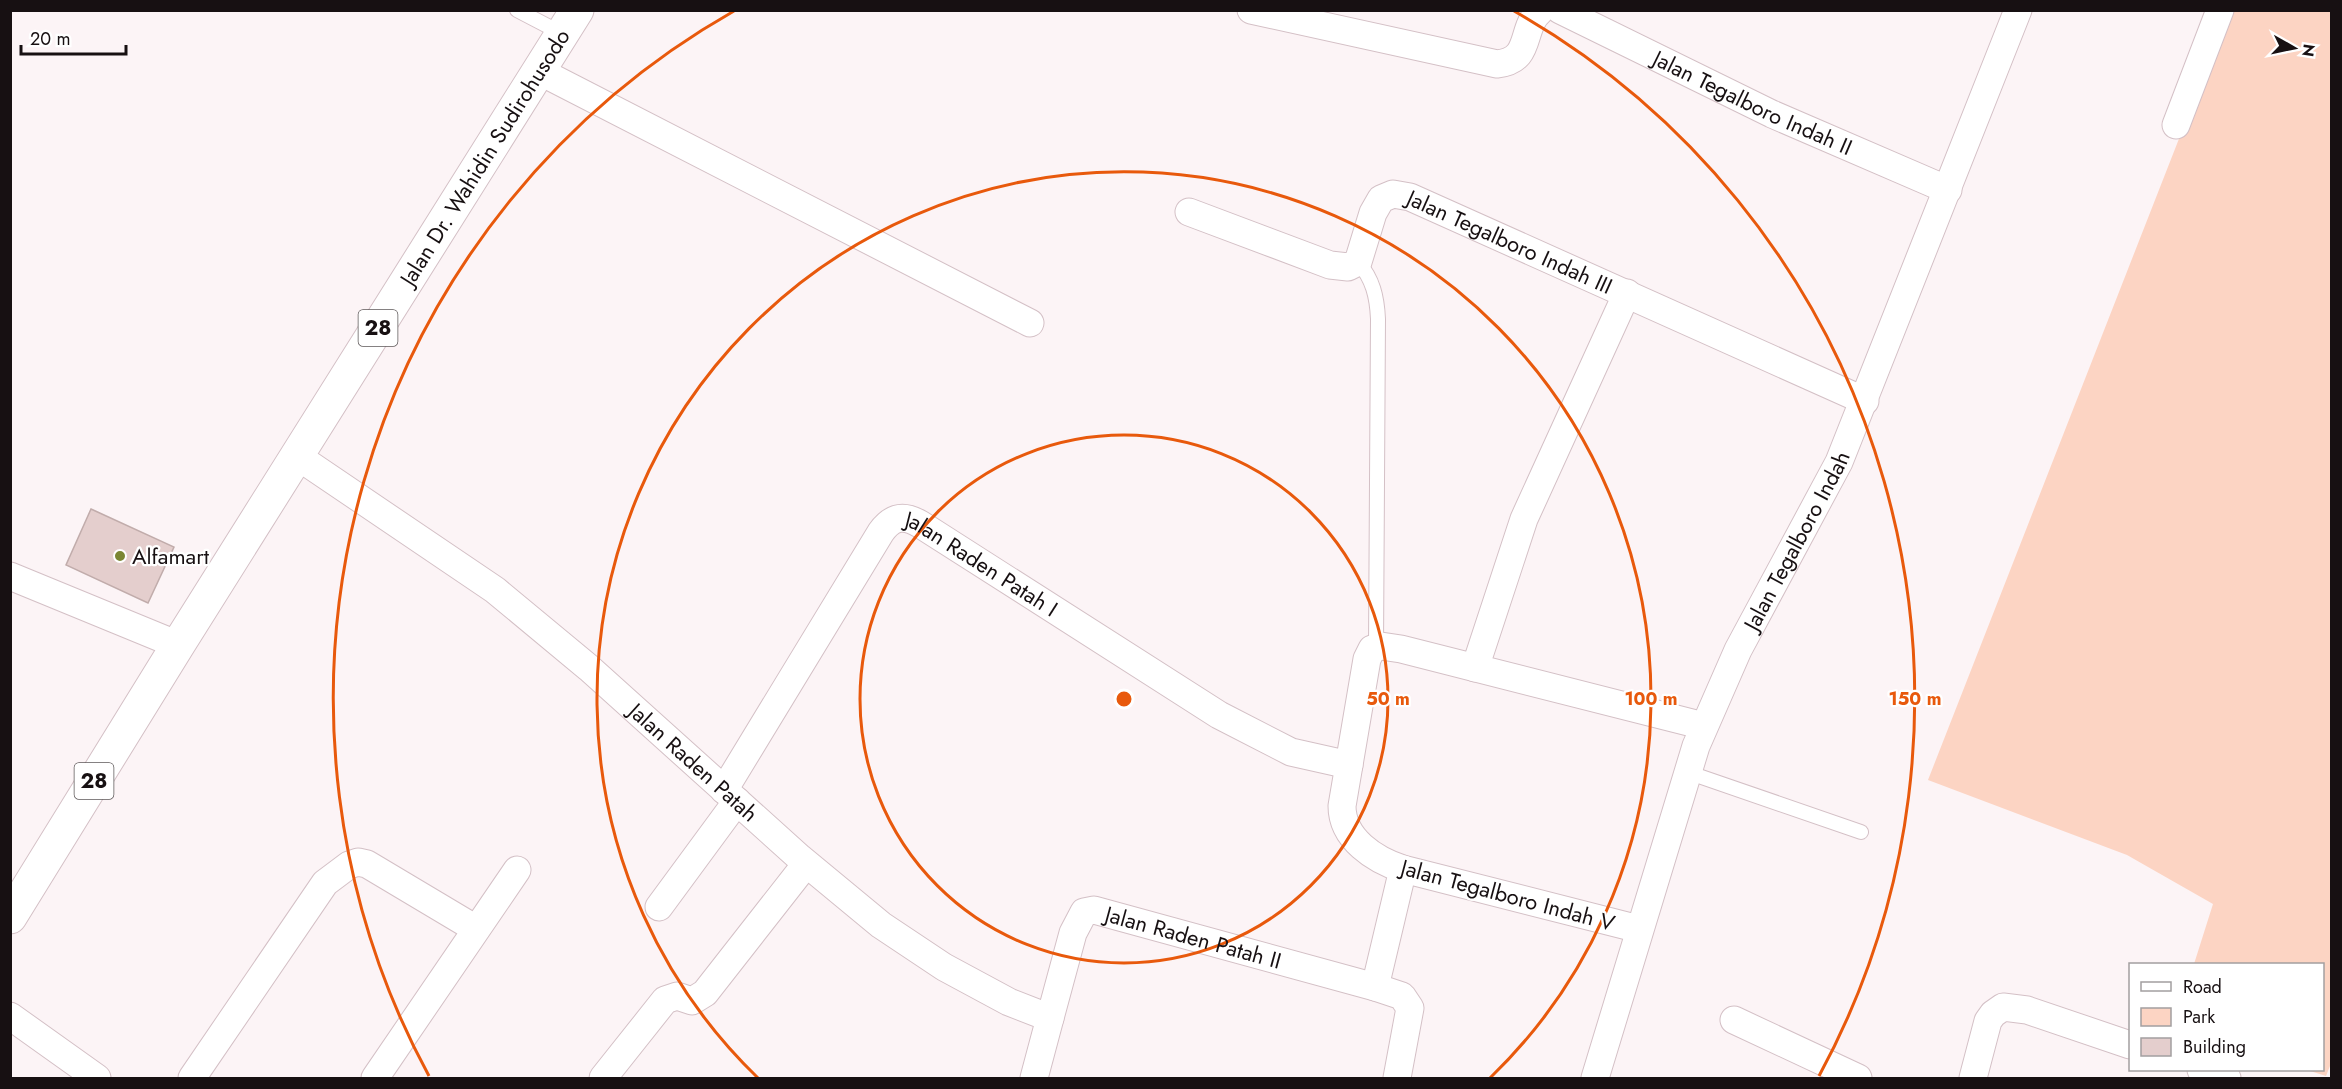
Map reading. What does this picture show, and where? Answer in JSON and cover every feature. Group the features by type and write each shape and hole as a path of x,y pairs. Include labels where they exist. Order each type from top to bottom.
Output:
{"highway":[{"name":"Jalan Dr. Wahidin Sudirohusodo","path":"10,917 178,645 570,22"}],"street":[{"path":"1251,10 1497,64 1510,61 1519,55 1531,22 1541,10"},
{"name":"Jalan Tegalboro Indah II","path":"1560,10 1772,114 1948,190"},
{"name":"Jalan Tegalboro Indah","path":"1595,1078 1687,772 1704,726 1738,650 1839,462 2018,10"},
{"path":"2176,125 2220,10"},
{"path":"539,71 1030,323"},
{"name":"Jalan Tegalboro Indah III","path":"1358,262 1377,204 1387,195 1400,194 1426,203 1865,401"},
{"path":"1189,212 1330,265 1348,267 1358,262"},
{"path":"1475,668 1524,519 1627,293"},
{"name":"Jalan Raden Patah","path":"297,456 495,590 589,668 807,864 910,946 977,986 1050,1018"},
{"name":"Jalan Raden Patah I","path":"730,796 881,532 891,521 900,518 920,524 1219,715 1291,752 1349,765"},
{"path":"10,576 178,645"},
{"path":"1376,647 1401,649 1704,726"},
{"name":"Jalan Tegalboro Indah V","path":"1376,647 1369,653 1364,668 1342,806 1344,822 1370,852 1380,860 1404,869 1639,929"},
{"path":"659,907 730,796"},
{"path":"192,1078 309,905 337,871 358,862 367,864 476,929"},
{"path":"603,1078 658,1006 673,996 692,1001 705,993 807,864"},
{"path":"1375,987 1404,869"},
{"path":"375,1078 517,870"},
{"name":"Jalan Raden Patah II","path":"1050,1018 1077,924 1084,912 1094,910 1402,996 1410,1008 1398,1078"},
{"path":"1973,1078 1988,1021 2002,1007 2027,1010 2129,1046"},
{"path":"10,1016 97,1078"},
{"path":"1034,1078 1050,1018"},
{"path":"1734,1020 1858,1078"},
{"path":"2204,1071 2228,1078"}],"lane":[{"path":"517,10 570,22"},
{"path":"1358,262 1370,277 1374,288 1378,319 1376,647"},
{"path":"1687,772 1862,832"}],"green space":[{"path":"2229,11 2331,11 2332,1061 2326,1076 2310,1071 2324,1071 2324,963 2194,963 2213,904 2127,855 1928,780"}],"building":[{"name":"Alfamart","path":"91,509 174,547 148,603 66,565"}],"place":[{"name":"Alfamart","path":"120,556"}]}
